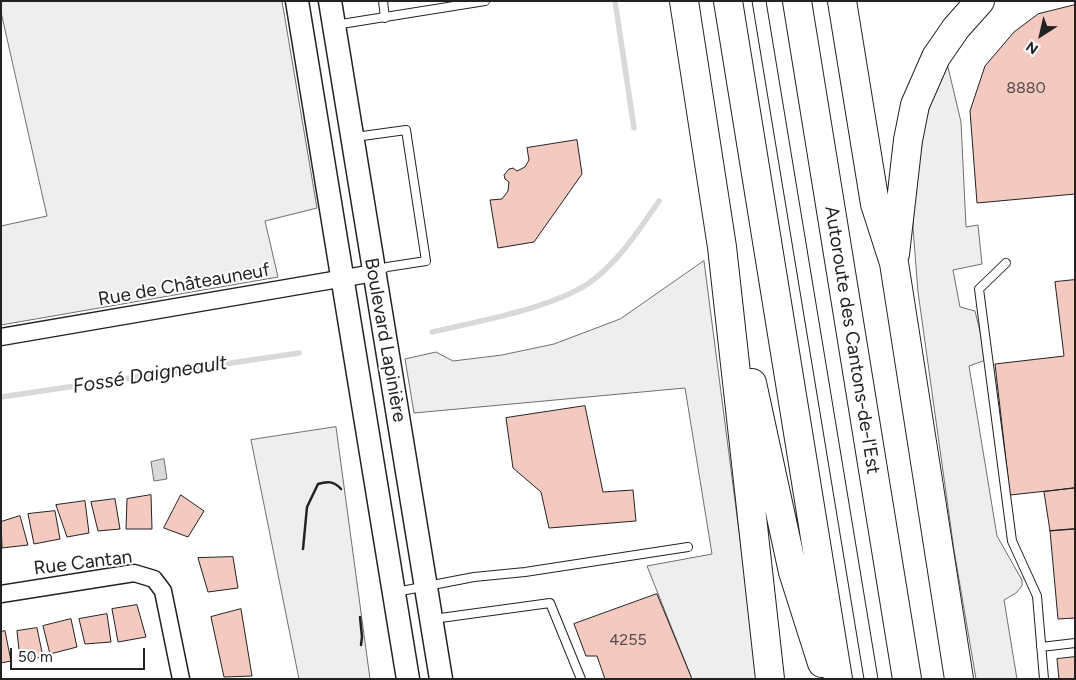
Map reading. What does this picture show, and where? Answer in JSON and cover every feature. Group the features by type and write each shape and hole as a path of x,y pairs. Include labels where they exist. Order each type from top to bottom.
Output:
{"highway":[{"path":"684,1 722,247 770,679"},
{"path":"728,1 838,679"},
{"name":"Autoroute des Cantons-de-l'Est","path":"796,1 907,679"},
{"path":"842,1 875,204 894,263 959,679"},
{"path":"894,263 908,140 916,105 936,57 956,28 980,1"},
{"path":"722,247 793,572 826,679"}],"main road":[{"name":"Boulevard Lapinière","path":"297,1 408,679"},
{"name":"Boulevard Lapinière","path":"330,1 441,679"}],"street":[{"name":"Rue de Châteauneuf","path":"1,337 374,273"},
{"name":"Rue Cantan","path":"1,594 134,573 154,578 163,590 181,679"}],"lane":[{"path":"383,1 385,18"},
{"path":"333,25 485,1"},
{"path":"352,137 406,130 426,261 387,267 374,273"},
{"path":"1006,263 979,289 1012,542 1037,596 1044,679"},
{"path":"394,592 474,578 688,547"},
{"path":"431,619 550,603 580,679"},
{"path":"1041,647 1075,643"}],"shaded area":[{"path":"1,1 282,1 317,208 265,221 278,277 1,325 1,226 47,216 1,12"},
{"path":"947,63 961,122 966,227 978,225 982,264 953,270 960,307 975,311 986,356 986,360 969,366 997,536 1022,580 1022,586 1016,593 1004,600 1017,679 976,679 954,550 918,292 913,228 916,167 925,113"},
{"path":"704,261 744,570 756,679 692,679 647,566 712,554 685,388 414,413 405,359 436,352 453,361 502,355 554,344 620,319"},
{"path":"336,427 370,679 299,679 251,440"},
{"path":"164,459 167,479 154,481 151,462"}],"building":[{"path":"1075,5 1075,194 977,203 970,111 985,66 1014,32 1038,14"},
{"path":"577,140 582,174 534,242 498,248 490,200 502,199 508,191 509,182 505,179 504,175 509,169 513,168 517,171 525,167 529,160 527,148"},
{"path":"1075,280 1075,488 1010,495 995,364 1064,356 1055,282"},
{"path":"585,406 603,492 633,490 636,521 549,528 541,492 513,468 506,418"},
{"path":"1075,488 1075,529 1050,531 1044,492"},
{"path":"151,495 152,529 126,529 127,499"},
{"path":"181,495 204,511 188,537 164,528"},
{"path":"115,499 120,529 98,531 91,502"},
{"path":"85,501 89,533 67,537 56,505"},
{"path":"55,511 60,539 34,544 28,514"},
{"path":"20,516 28,545 2,548 1,522"},
{"path":"1075,529 1075,618 1058,619 1050,531"},
{"path":"233,557 238,588 208,592 198,558"},
{"path":"657,594 692,679 605,679 597,656 586,656 574,624"},
{"path":"137,605 146,637 118,642 112,609"},
{"path":"241,609 252,676 224,677 211,617"},
{"path":"107,614 111,642 85,644 79,619"},
{"path":"71,619 77,647 50,654 43,626"},
{"path":"37,628 43,657 20,660 17,631"},
{"path":"5,631 11,661 1,663 1,632"},
{"path":"1075,657 1075,679 1059,679 1057,659"}],"waterway":[{"path":"615,1 634,128"},
{"name":"Fossé Daigneault","path":"432,332 492,319 534,307 573,292 589,283 619,256 659,201"},
{"name":"Fossé Daigneault","path":"1,397 299,353"}],"tram line":[{"path":"752,1 864,679"},
{"path":"766,1 878,679"}],"wall":[{"path":"303,549 307,507 318,484 330,482 336,484 341,489"},
{"path":"360,617 361,645"}]}
